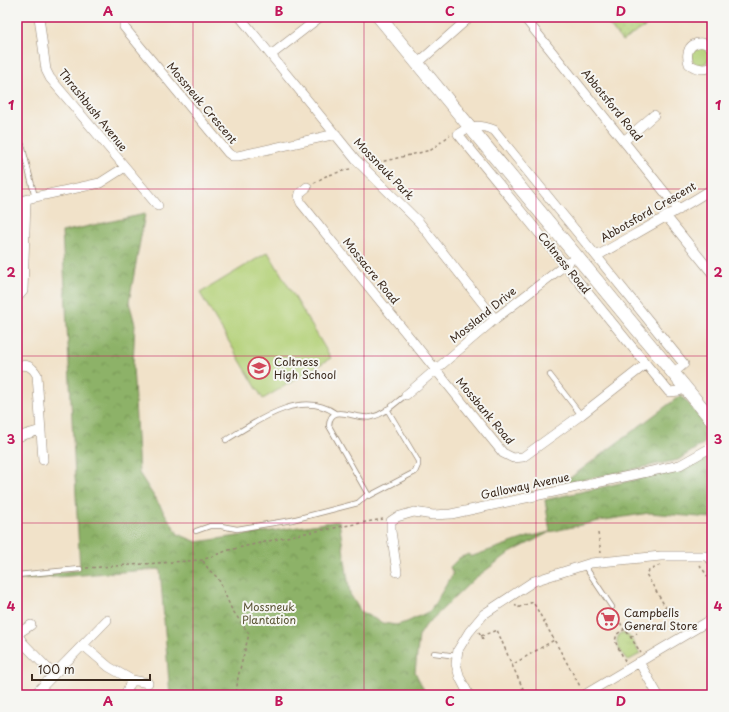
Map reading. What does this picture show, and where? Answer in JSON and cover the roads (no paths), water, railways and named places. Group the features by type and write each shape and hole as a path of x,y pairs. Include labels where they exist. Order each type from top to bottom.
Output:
{"street":[{"name":"Thrashbush Avenue","path":"39,17 46,70 50,78 158,206"},
{"name":"Mossneuk Crescent","path":"124,17 124,28 232,156 238,156 336,134"},
{"name":"Mossneuk Park","path":"240,17 362,166 419,222 495,319"},
{"path":"271,55 320,17"},
{"name":"Coltness Road","path":"379,17 684,387 711,416"},
{"path":"418,64 470,17"},
{"name":"Abbotsford Road","path":"524,17 625,140 680,210"},
{"path":"712,47 706,43 694,44 687,52 689,64 694,68 701,70 712,67"},
{"path":"625,140 654,115"},
{"path":"470,126 485,126 494,130 684,364 673,373"},
{"name":"Coltness Road","path":"470,126 458,134 646,364 670,392 679,391 684,387"},
{"path":"17,298 23,291 21,201 100,183 125,167"},
{"name":"Mossacre Road","path":"307,187 300,193 301,203 435,370"},
{"name":"Abbotsford Crescent","path":"597,256 666,216 680,210 712,189"},
{"path":"666,216 712,274"},
{"name":"Mossland Drive","path":"406,395 495,319 566,265 576,255"},
{"path":"17,366 24,364 30,366 37,375 43,460"},
{"name":"Mossbank Road","path":"435,370 503,453 513,458 523,457 581,415 646,364"},
{"path":"17,437 41,430"},
{"name":"Galloway Avenue","path":"397,572 391,531 391,520 397,517 414,512 433,516 451,514 680,465 712,447"},
{"path":"469,695 460,678 456,664 458,650 469,632 484,614 534,581 603,562 665,556 706,556 712,560"},
{"path":"584,695 712,619"},
{"path":"34,695 107,620"},
{"path":"31,625 17,633 23,643 53,674"},
{"path":"83,645 109,667 132,680 148,684"},
{"path":"642,661 658,695"},
{"path":"125,695 132,680"}],"lane":[{"path":"22,145 35,197"},
{"path":"550,375 581,415"},
{"path":"226,440 270,414 285,408 302,405 319,406 328,408 335,413 364,418 378,415 406,395"},
{"path":"196,531 210,526 221,526 237,530 292,520 358,503 368,494 369,496 415,472 417,470 418,461 387,410"},
{"path":"335,413 331,416 328,426 368,494"},
{"path":"584,566 612,607"},
{"path":"17,575 80,569"},
{"path":"434,653 457,656"}],"place":[{"name":"Coltness High School","path":"259,368"},
{"name":"Campbells General Store","path":"608,619"}],"park label":[{"name":"Mossneuk Plantation","path":"269,613"}]}
